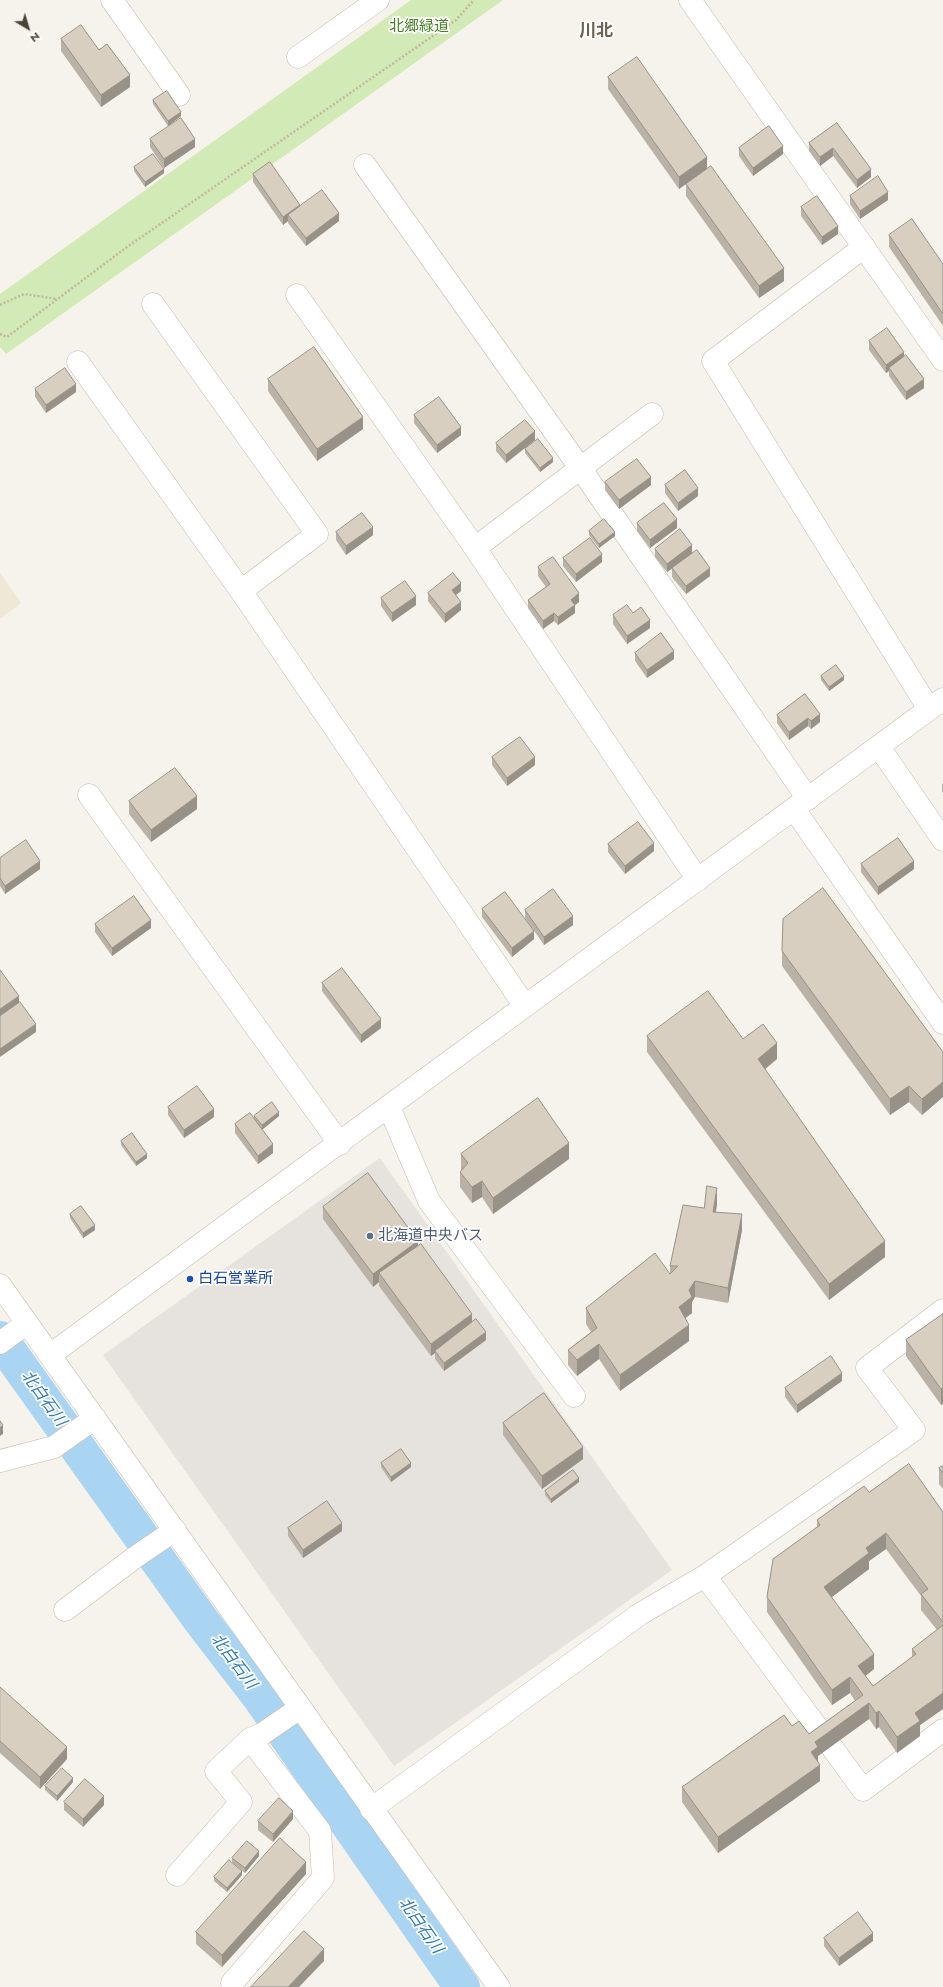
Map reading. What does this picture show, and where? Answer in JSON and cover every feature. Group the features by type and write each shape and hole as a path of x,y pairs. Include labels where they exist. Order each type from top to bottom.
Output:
{"street":[{"path":"112,0 179,95"},
{"path":"298,57 378,0"},
{"path":"690,0 943,360"},
{"path":"365,165 581,470 943,1023"},
{"path":"50,1355 340,1144 936,704 713,361 864,247"},
{"path":"296,295 475,548 698,880"},
{"path":"153,304 317,534 241,591"},
{"path":"78,362 241,591 525,1006"},
{"path":"475,548 581,470 652,414"},
{"path":"879,747 943,840"},
{"path":"89,795 340,1144"},
{"path":"389,1107 429,1201 574,1396"},
{"path":"0,1285 14,1333 50,1355 89,1422 168,1534 295,1711 371,1809 499,1987"},
{"path":"371,1809 640,1614 705,1576 914,1430 867,1368 943,1310"},
{"path":"0,1461 54,1448 89,1422"},
{"path":"65,1610 168,1534"},
{"path":"705,1576 863,1790 943,1730"},
{"path":"177,1875 241,1802 216,1771 256,1737 295,1711"},
{"path":"232,1983 323,1878 320,1831 256,1737"}],"path":[{"path":"0,334 7,337 205,192 333,106 456,20 474,0"},
{"path":"0,305 24,294 57,299"}],"shaded area":[{"path":"0,573 21,603 0,619"},
{"path":"380,1158 672,1570 394,1766 103,1355"}],"green space":[{"name":"北郷緑道","path":"411,0 503,0 6,354 0,347 0,294"}],"building":[{"path":"81,25 99,50 107,44 130,75 101,95 61,39"},
{"path":"637,57 707,157 679,177 608,77"},
{"path":"167,91 181,112 168,121 153,100"},
{"path":"181,118 195,139 164,159 150,139"},
{"path":"837,123 871,169 857,180 833,148 820,157 809,143"},
{"path":"769,126 783,146 753,168 739,148"},
{"path":"153,154 164,169 145,182 134,167"},
{"path":"270,162 300,205 283,217 253,174"},
{"path":"711,166 784,268 759,286 686,184"},
{"path":"878,176 888,192 860,211 850,196"},
{"path":"322,190 339,213 306,238 288,215"},
{"path":"817,196 838,226 822,237 801,207"},
{"path":"912,219 943,264 943,314 889,235"},
{"path":"887,328 904,352 886,365 869,341"},
{"path":"314,347 363,417 317,449 268,379"},
{"path":"906,355 924,379 906,392 889,368"},
{"path":"65,368 76,384 46,405 35,389"},
{"path":"439,397 461,427 437,445 414,415"},
{"path":"525,420 535,431 506,455 496,443"},
{"path":"538,439 553,458 540,468 525,449"},
{"path":"637,459 651,477 619,500 605,482"},
{"path":"685,470 698,488 678,503 665,485"},
{"path":"664,503 677,519 650,540 637,523"},
{"path":"362,513 373,527 346,546 336,532"},
{"path":"604,519 615,532 599,544 589,531"},
{"path":"680,529 692,545 667,564 655,549"},
{"path":"590,538 602,554 576,574 563,558"},
{"path":"697,550 710,568 686,586 672,568"},
{"path":"553,557 579,593 571,600 575,605 558,617 554,613 543,621 528,600 550,584 538,567"},
{"path":"453,573 461,583 452,590 461,602 445,614 428,593"},
{"path":"405,581 416,596 392,613 381,598"},
{"path":"627,605 633,613 641,607 650,620 627,636 613,615"},
{"path":"661,633 674,651 647,670 635,653"},
{"path":"836,665 844,676 829,687 821,676"},
{"path":"805,694 820,714 811,721 808,718 789,732 777,715"},
{"path":"520,737 535,757 507,778 492,757"},
{"path":"175,768 197,796 151,830 129,801"},
{"path":"638,822 654,843 625,866 608,844"},
{"path":"898,838 914,861 878,887 861,864"},
{"path":"26,840 40,861 5,886 0,878 0,858"},
{"path":"823,888 943,1052 943,1082 922,1099 909,1086 890,1099 782,951 783,919"},
{"path":"553,889 573,916 544,937 525,910"},
{"path":"505,892 534,931 512,948 482,909"},
{"path":"134,896 151,920 112,948 95,924"},
{"path":"342,968 381,1019 361,1035 322,983"},
{"path":"0,970 19,996 0,1009"},
{"path":"708,991 743,1039 763,1024 777,1043 758,1059 885,1241 829,1284 647,1036"},
{"path":"20,1002 36,1024 0,1049 0,1016"},
{"path":"197,1086 214,1109 184,1130 168,1107"},
{"path":"538,1098 569,1143 493,1198 482,1181 472,1187 460,1172 468,1163 461,1154"},
{"path":"272,1102 279,1112 262,1125 254,1116"},
{"path":"250,1113 273,1144 258,1156 235,1124"},
{"path":"132,1133 147,1154 136,1162 121,1141"},
{"name":"北海道中央バス","path":"368,1173 418,1241 373,1274 323,1207"},
{"path":"707,1186 717,1188 713,1212 742,1214 728,1288 695,1281 689,1290 692,1297 679,1307 689,1325 620,1375 599,1344 577,1360 568,1350 597,1328 586,1308 655,1253 670,1274 678,1266 670,1266 683,1205 704,1208"},
{"path":"81,1206 95,1225 83,1233 70,1214"},
{"path":"421,1244 472,1314 431,1344 379,1273"},
{"path":"943,1314 943,1388 941,1389 906,1340"},
{"path":"476,1319 486,1332 444,1363 435,1351"},
{"path":"831,1356 842,1373 797,1405 785,1388"},
{"path":"544,1393 583,1447 542,1476 503,1423"},
{"path":"0,1421 3,1425 0,1428"},
{"path":"401,1449 411,1463 391,1477 381,1463"},
{"path":"909,1464 943,1512 943,1622 921,1594 928,1589 886,1533 866,1548 869,1553 824,1587 874,1654 858,1666 873,1686 916,1654 912,1649 943,1625 943,1693 915,1713 920,1721 897,1737 879,1711 876,1713 869,1703 815,1742 818,1747 811,1752 820,1765 718,1837 682,1787 784,1715 792,1726 799,1721 809,1734 863,1695 850,1677 832,1690 767,1597 773,1559 820,1525 817,1520 864,1486 869,1492"},
{"path":"943,1466 943,1473 939,1468"},
{"path":"573,1470 579,1478 551,1499 545,1491"},
{"path":"327,1501 342,1523 303,1550 288,1528"},
{"path":"0,1687 67,1747 40,1777 0,1741"},
{"path":"62,1768 73,1778 57,1796 45,1786"},
{"path":"85,1779 104,1796 83,1819 64,1802"},
{"path":"279,1798 293,1811 273,1834 258,1821"},
{"path":"280,1838 306,1862 222,1955 196,1932"},
{"path":"247,1841 259,1851 245,1868 232,1858"},
{"path":"229,1860 242,1871 227,1888 214,1877"},
{"path":"858,1912 873,1933 839,1958 824,1938"},
{"path":"304,1931 324,1949 288,1987 251,1987"}],"waterway":[{"name":"北白石川","path":"0,1339 200,1619 260,1697 462,1987"}],"place":[{"name":"北海道中央バス","path":"370,1236"},
{"name":"白石営業所","path":"190,1279"}],"district":[{"name":"川北","path":"596,32"}]}
